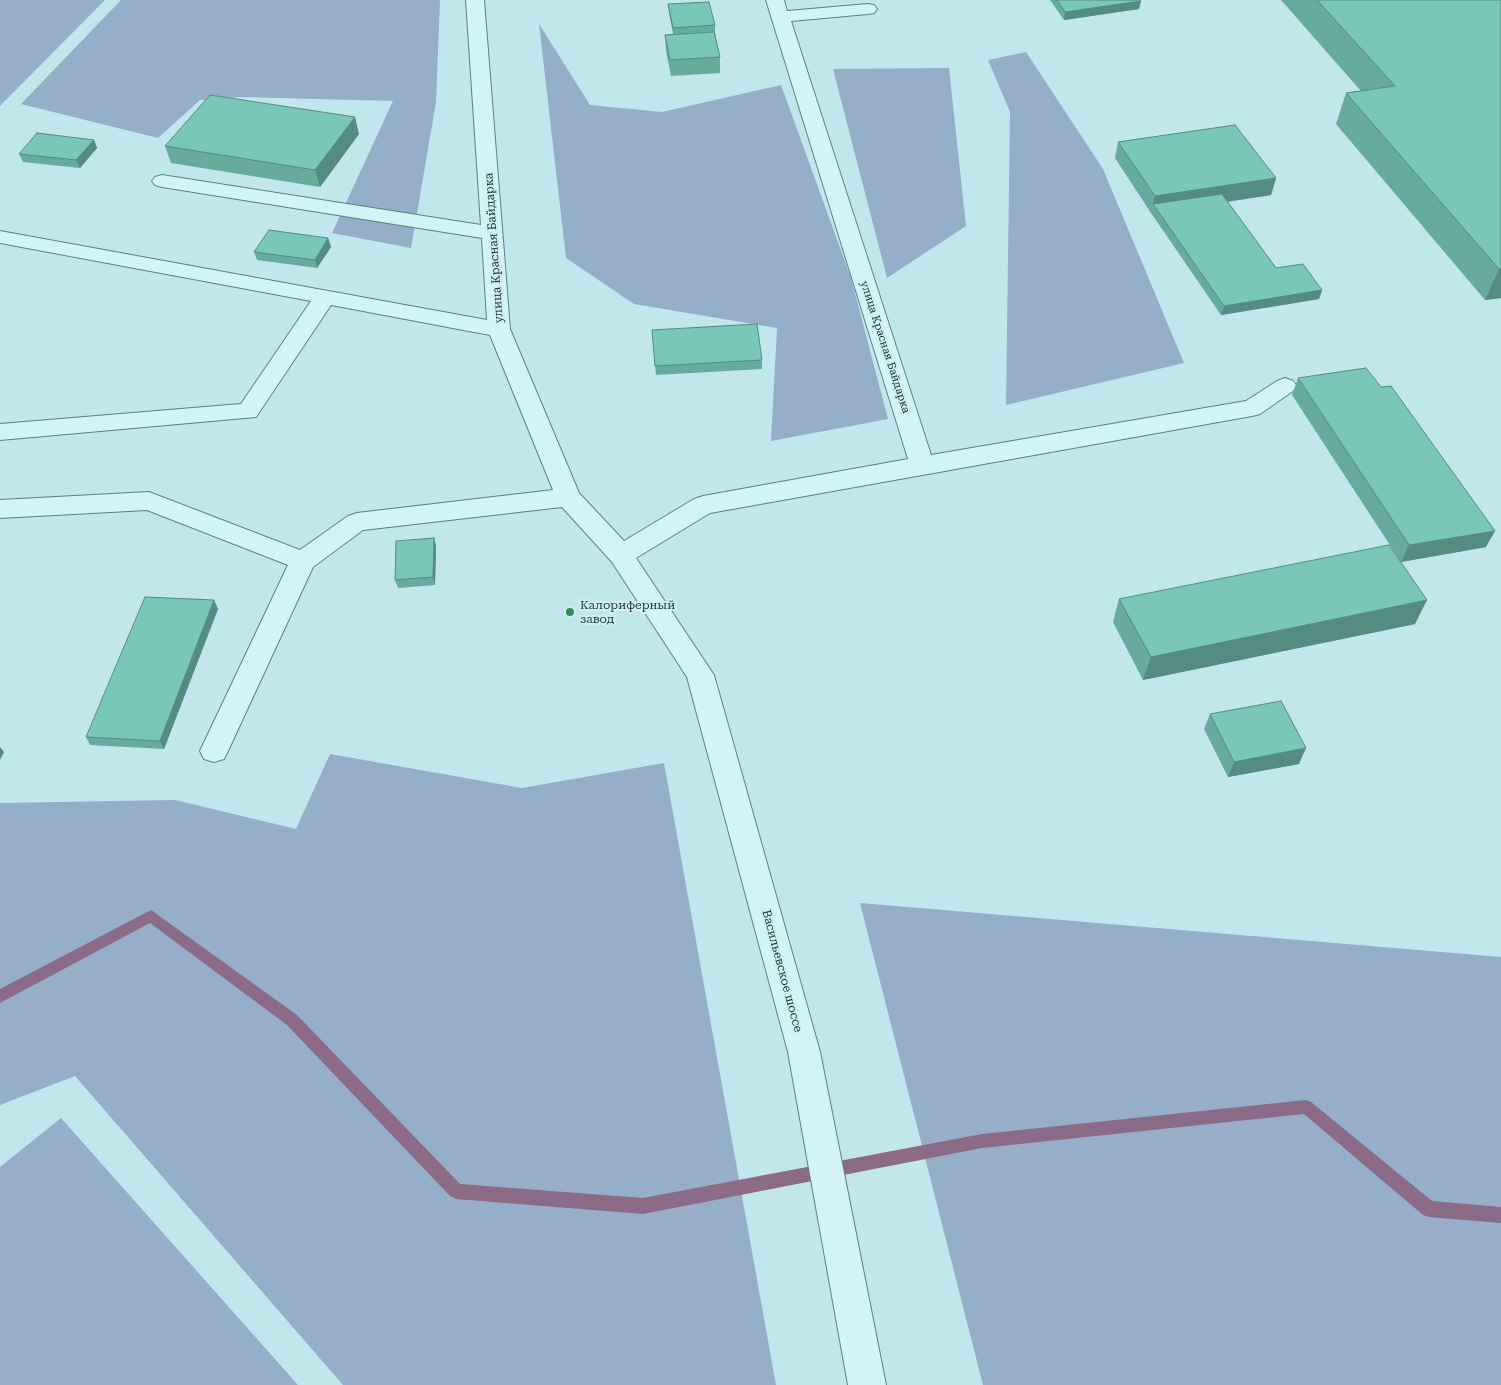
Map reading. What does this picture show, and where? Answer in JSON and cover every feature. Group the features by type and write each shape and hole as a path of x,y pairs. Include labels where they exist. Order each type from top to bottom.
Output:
{"street":[{"name":"улица Красная Байдарка","path":"475,0 499,329 568,497 628,566"},
{"name":"улица Красная Байдарка","path":"778,8 922,465"},
{"path":"778,8 868,9"},
{"path":"162,181 492,233"},
{"path":"0,237 499,329"},
{"path":"0,432 248,411 326,296"},
{"path":"628,566 703,505 1252,408 1285,386"},
{"path":"214,751 303,561 357,522 568,497"},
{"path":"0,509 149,501 303,561"},
{"name":"Васильевское шоссе","path":"628,566 700,675 804,1052 854,1326 867,1385"}],"shaded area":[{"path":"0,0 105,0 0,106"},
{"path":"121,0 440,0 436,102 411,248 332,233 393,101 242,97 200,100 158,138 21,104"},
{"path":"539,24 590,105 662,112 781,85 851,278 888,419 771,441 777,328 634,304 566,258"},
{"path":"1026,52 1103,169 1184,363 1006,405 1010,112 988,60"},
{"path":"949,68 966,226 887,278 833,69"},
{"path":"330,754 522,788 664,763 776,1385 343,1385 75,1076 0,1105 0,803 175,800 296,829"},
{"path":"860,903 1501,957 1501,1385 983,1385"},
{"path":"61,1118 298,1385 0,1385 0,1167"}],"building":[{"path":"1057,0 1140,0 1141,1 1065,12"},
{"path":"1317,0 1501,0 1501,269 1499,269 1346,93 1395,86"},
{"path":"709,2 715,25 673,28 668,4"},
{"path":"714,32 720,57 670,60 665,35"},
{"path":"210,95 355,117 315,170 165,146"},
{"path":"1235,125 1276,178 1155,196 1118,142"},
{"path":"37,133 94,140 76,160 19,154"},
{"path":"1222,194 1276,268 1303,264 1322,290 1224,306 1153,204"},
{"path":"269,230 328,238 315,260 254,252"},
{"path":"757,324 762,360 655,366 652,330"},
{"path":"1366,368 1381,387 1391,386 1495,531 1409,545 1298,378"},
{"path":"434,538 433,577 395,580 396,541"},
{"path":"1389,545 1427,600 1151,657 1119,599"},
{"path":"145,597 214,600 160,741 86,737"},
{"path":"1281,701 1306,748 1234,762 1210,714"}],"waterway":[{"path":"0,996 151,916 292,1020 456,1191 643,1206 982,1141 1306,1107 1429,1209 1501,1215"}],"place":[{"name":"Калориферный завод","path":"570,612"}]}
